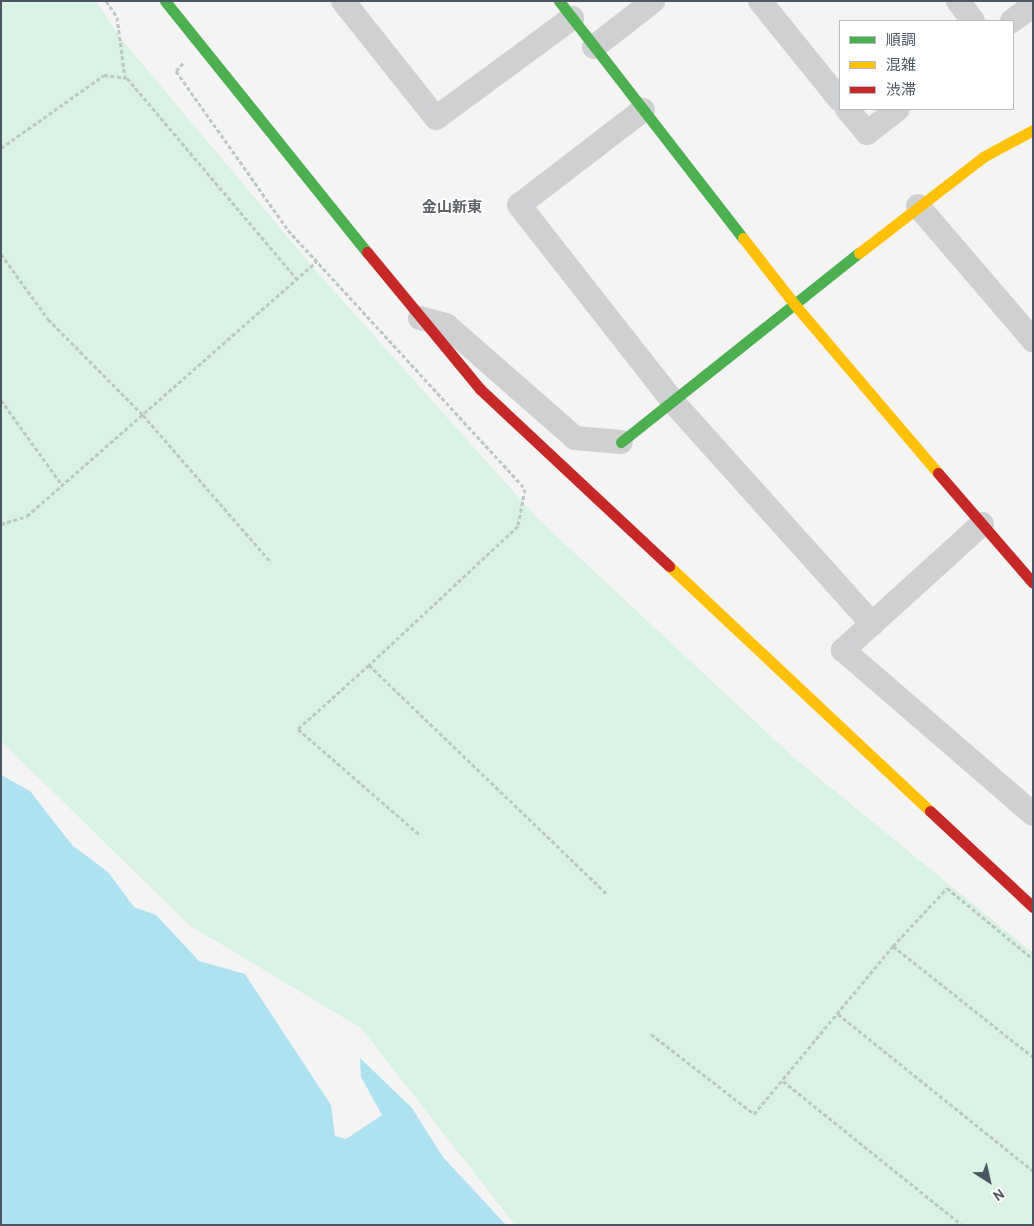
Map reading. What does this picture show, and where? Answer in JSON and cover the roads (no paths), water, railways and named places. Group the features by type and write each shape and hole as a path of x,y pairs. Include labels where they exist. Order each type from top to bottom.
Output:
{"street":[{"path":"165,1 420,318 480,389 1033,907"},
{"path":"343,1 436,118 565,10 795,306 1033,583"},
{"path":"594,47 653,1"},
{"path":"760,1 839,99"},
{"path":"958,1 971,20"},
{"path":"1013,20 1033,5"},
{"path":"643,110 519,205 674,403 872,624"},
{"path":"848,110 866,133 897,110"},
{"path":"420,318 446,326 575,438 621,442 674,403 918,206 983,157 1033,130"},
{"path":"918,206 1033,340"},
{"path":"982,524 843,650 1033,814"}],"water":[{"path":"1,775 30,791 72,845 108,872 134,907 156,915 199,961 245,974 331,1105 335,1136 346,1139 382,1115 361,1077 360,1058 412,1108 443,1157 506,1225 1,1225"}],"district":[{"name":"金山新東","path":"452,209"}]}
